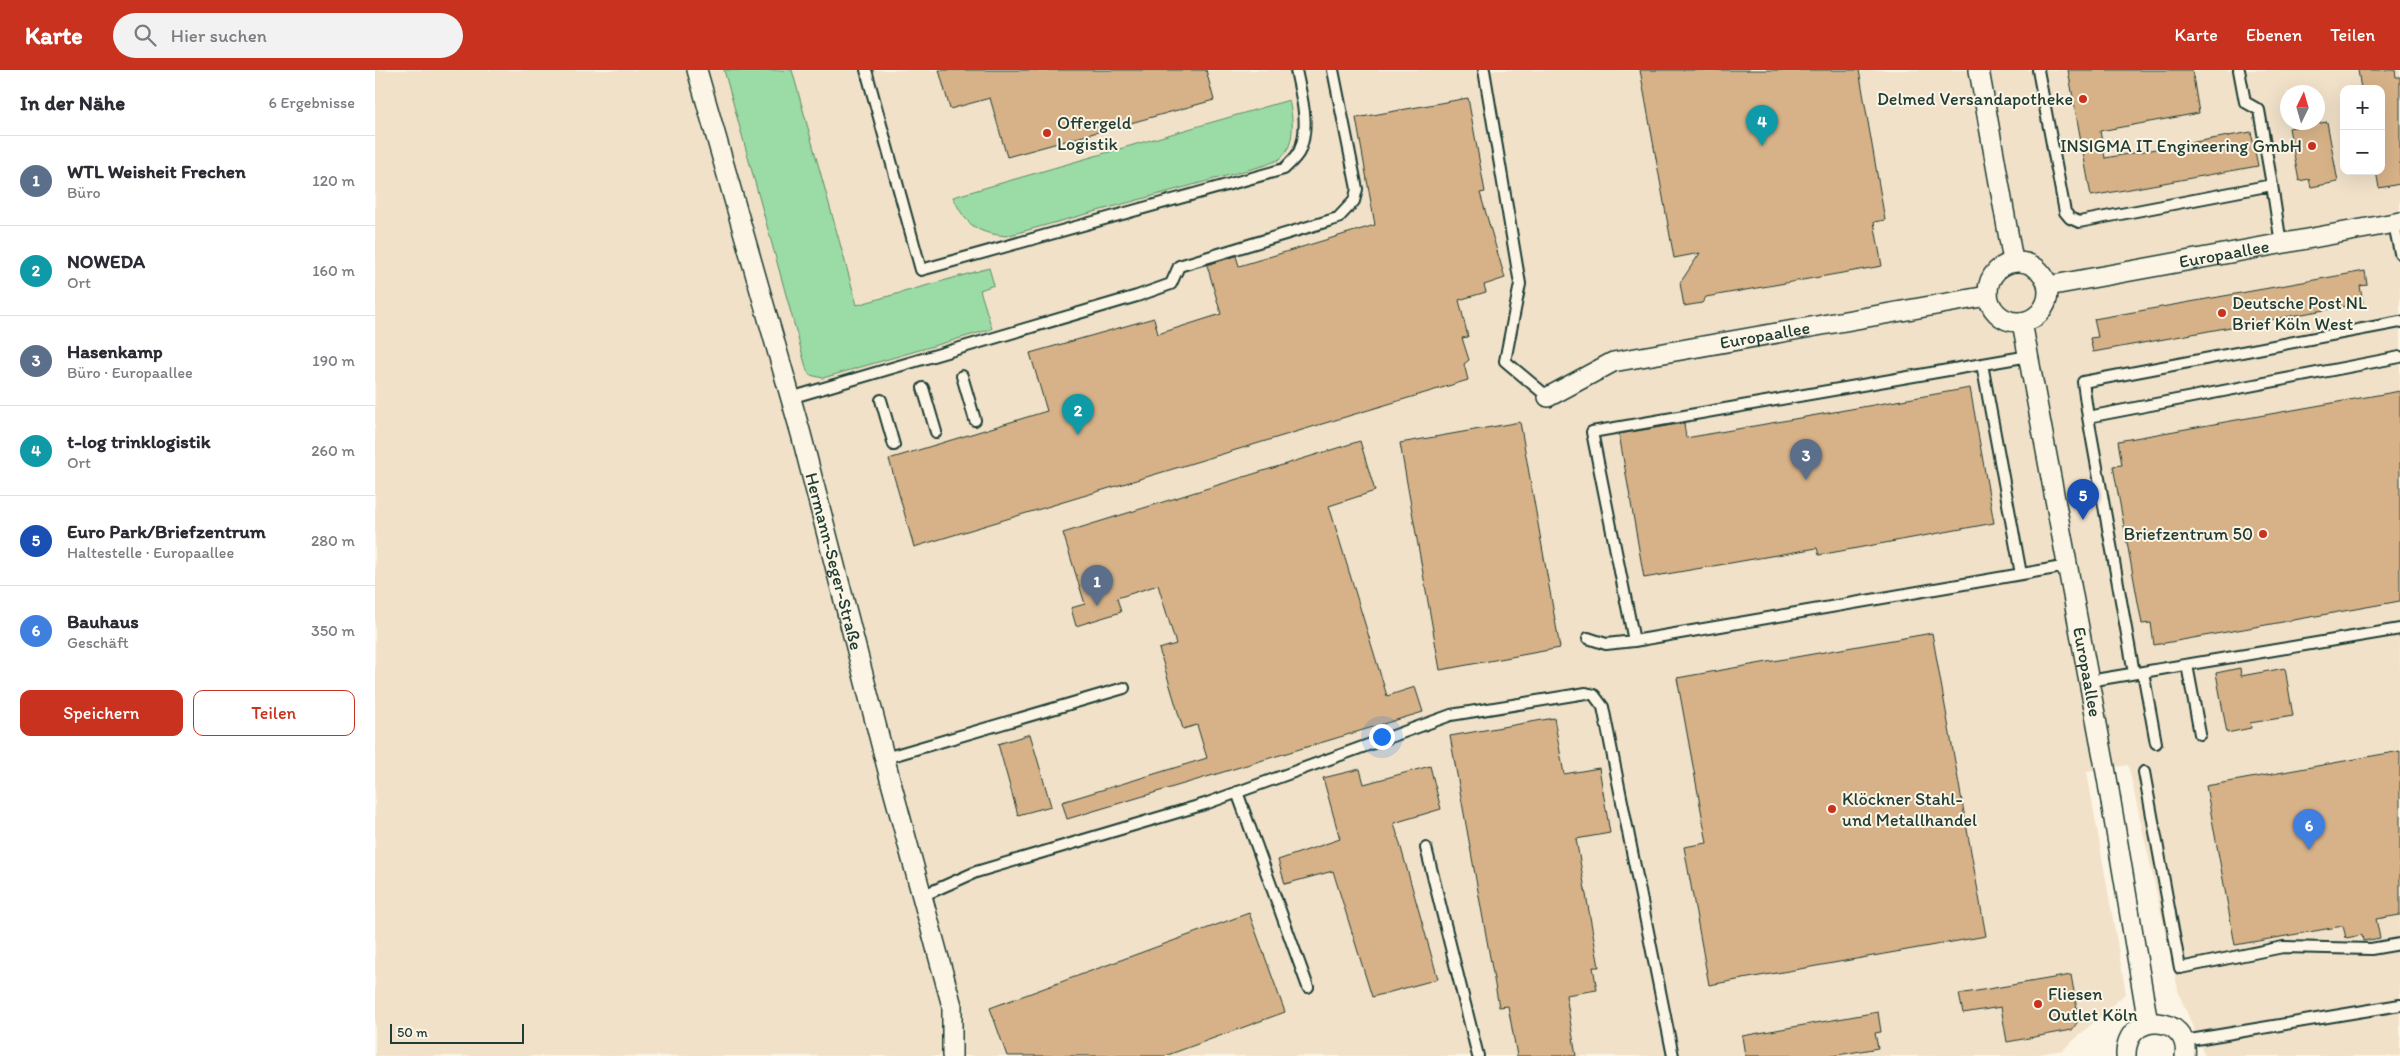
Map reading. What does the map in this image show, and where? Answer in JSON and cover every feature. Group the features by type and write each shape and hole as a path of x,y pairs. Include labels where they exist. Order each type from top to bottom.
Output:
{"street":[{"name":"Hermann-Seger-Straße","path":"697,70 791,398 952,1006 952,1056"},
{"path":"1979,70 2013,261"},
{"name":"Europaallee","path":"2048,286 2397,223"},
{"path":"2013,261 2025,262 2035,266 2045,276 2048,286 2048,299 2044,309 2033,319 2023,322 2011,322 2001,318 1991,306 1987,296 1989,282 1993,273 2003,265 2013,261"},
{"name":"Europaallee","path":"1548,397 1613,362 1987,296"},
{"name":"Europaallee","path":"2023,322 2089,681 2148,1023"},
{"path":"2124,1056 2131,1034 2139,1027 2148,1023 2159,1022 2170,1025 2178,1032 2185,1049"}],"lane":[{"path":"866,70 921,270 1284,169 1299,152 1304,133 1304,103 1296,70"},
{"path":"791,398 1137,296 1171,284 1179,266 1338,218 1353,201 1357,189 1333,70"},
{"path":"1484,70 1520,284 1505,361 1548,397"},
{"path":"2038,70 2065,212 2070,218 2079,222 2272,185"},
{"path":"2239,70 2245,102 2259,110 2281,244"},
{"path":"2397,223 2400,254"},
{"path":"2156,743 2139,673 2088,417 2083,382 2400,322"},
{"path":"1634,641 1592,432 2029,356"},
{"path":"2088,417 2400,357"},
{"path":"1982,364 2021,574"},
{"path":"962,376 975,420"},
{"path":"923,388 936,432"},
{"path":"881,400 894,445"},
{"path":"1588,638 1606,644 1634,641 2068,566"},
{"path":"2089,681 2400,629"},
{"path":"2187,665 2200,734"},
{"path":"885,758 1124,688"},
{"path":"922,896 976,872 1139,824 1237,792 1451,715 1579,693 1594,695 1603,707 1673,1056"},
{"path":"2144,772 2180,968 2283,947 2371,949 2400,944"},
{"path":"1237,792 1308,987"},
{"path":"1427,848 1478,1056"},
{"path":"2185,1049 2400,1005"}],"shaded area":[{"path":"375,70 2400,70 2400,1056 2205,1056 2179,994 2128,765 2087,772 2126,993 2063,1050 2028,1056 375,1056"}],"green space":[{"path":"724,70 792,70 857,305 989,268 994,285 980,290 992,329 823,378 810,375 807,371"},
{"path":"1289,100 1292,115 1292,131 1289,146 1281,158 1266,165 1006,236 987,233 973,226 958,207 953,197"}],"building":[{"name":"Offergeld Logistik","path":"939,70 1206,70 1214,100 1007,157 990,98 950,109"},
{"path":"1640,70 1859,70 1885,220 1874,222 1882,266 1706,297 1702,303 1684,306 1680,283 1700,253 1674,258"},
{"path":"2068,70 2192,70 2199,113 2100,131 2105,158 2251,132 2258,166 2091,196"},
{"path":"2358,70 2395,70 2396,77 2400,77 2400,184 2379,188 2377,175 2385,175 2385,85 2360,85"},
{"path":"1468,98 1485,192 1480,193 1505,278 1484,285 1486,292 1459,300 1468,337 1462,338 1469,360 1464,364 1468,380 914,547 889,459 1047,411 1030,353 1154,318 1158,334 1221,314 1207,265 1236,256 1239,266 1375,225 1356,118"},
{"name":"INSIGMA IT Engineering GmbH","path":"2325,122 2327,122 2338,182 2311,187 2309,179 2299,181 2289,130 2325,130"},
{"name":"Deutsche Post NL Brief Köln West","path":"2365,271 2367,285 2360,286 2363,303 2093,352 2090,338 2098,337 2094,319"},
{"path":"1970,388 1994,523 1819,555 1817,548 1644,578 1619,434 1684,423 1686,438"},
{"name":"Briefzentrum 50","path":"2400,391 2400,601 2154,645 2151,623 2142,624 2113,466 2122,465 2118,441"},
{"path":"1520,422 1560,648 1440,670 1400,443"},
{"path":"1360,441 1375,491 1329,506 1387,696 1415,687 1423,712 1067,819 1062,802 1207,758 1197,725 1183,729 1159,649 1176,644 1158,585 1117,598 1121,612 1076,626 1071,608 1085,604 1063,533"},
{"name":"Klöckner Stahl- und Metallhandel","path":"1932,633 1986,936 1709,985 1684,847 1707,843 1677,678"},
{"path":"2240,668 2241,676 2285,668 2293,716 2250,723 2251,728 2227,733 2216,673"},
{"path":"1554,718 1564,774 1599,768 1610,833 1576,839 1599,967 1593,967 1597,990 1566,995 1576,1056 1517,1056 1508,1006 1499,1007 1450,736"},
{"path":"1030,734 1051,806 1018,815 998,744"},
{"path":"2400,751 2400,915 2376,919 2380,938 2363,941 2362,935 2346,938 2343,926 2235,945 2206,786"},
{"path":"1430,766 1441,809 1394,823 1438,979 1372,997 1333,871 1285,884 1278,860 1340,839 1323,778 1360,769 1364,784"},
{"path":"1249,913 1285,1012 1165,1056 1007,1056 990,1008"},
{"name":"Fliesen Outlet Köln","path":"2071,975 2079,1020 2072,1030 2007,1042 2001,1007 1963,1013 1959,994"},
{"path":"1878,1012 1881,1032 1875,1033 1878,1048 1832,1056 1745,1056 1742,1036"}],"place":[{"name":"Delmed Versandapotheke","path":"2083,99"},
{"name":"Offergeld Logistik","path":"1047,133"},
{"name":"t-log trinklogistik","path":"1762,146"},
{"name":"INSIGMA IT Engineering GmbH","path":"2312,146"},
{"name":"Deutsche Post NL Brief Köln West","path":"2222,313"},
{"name":"NOWEDA","path":"1078,435"},
{"name":"Hasenkamp","path":"1806,480"},
{"name":"Euro Park/Briefzentrum","path":"2083,520"},
{"name":"Briefzentrum 50","path":"2263,534"},
{"name":"WTL Weisheit Frechen","path":"1097,606"},
{"name":"Klöckner Stahl- und Metallhandel","path":"1832,809"},
{"name":"Bauhaus","path":"2309,850"},
{"name":"Fliesen Outlet Köln","path":"2038,1004"}]}
